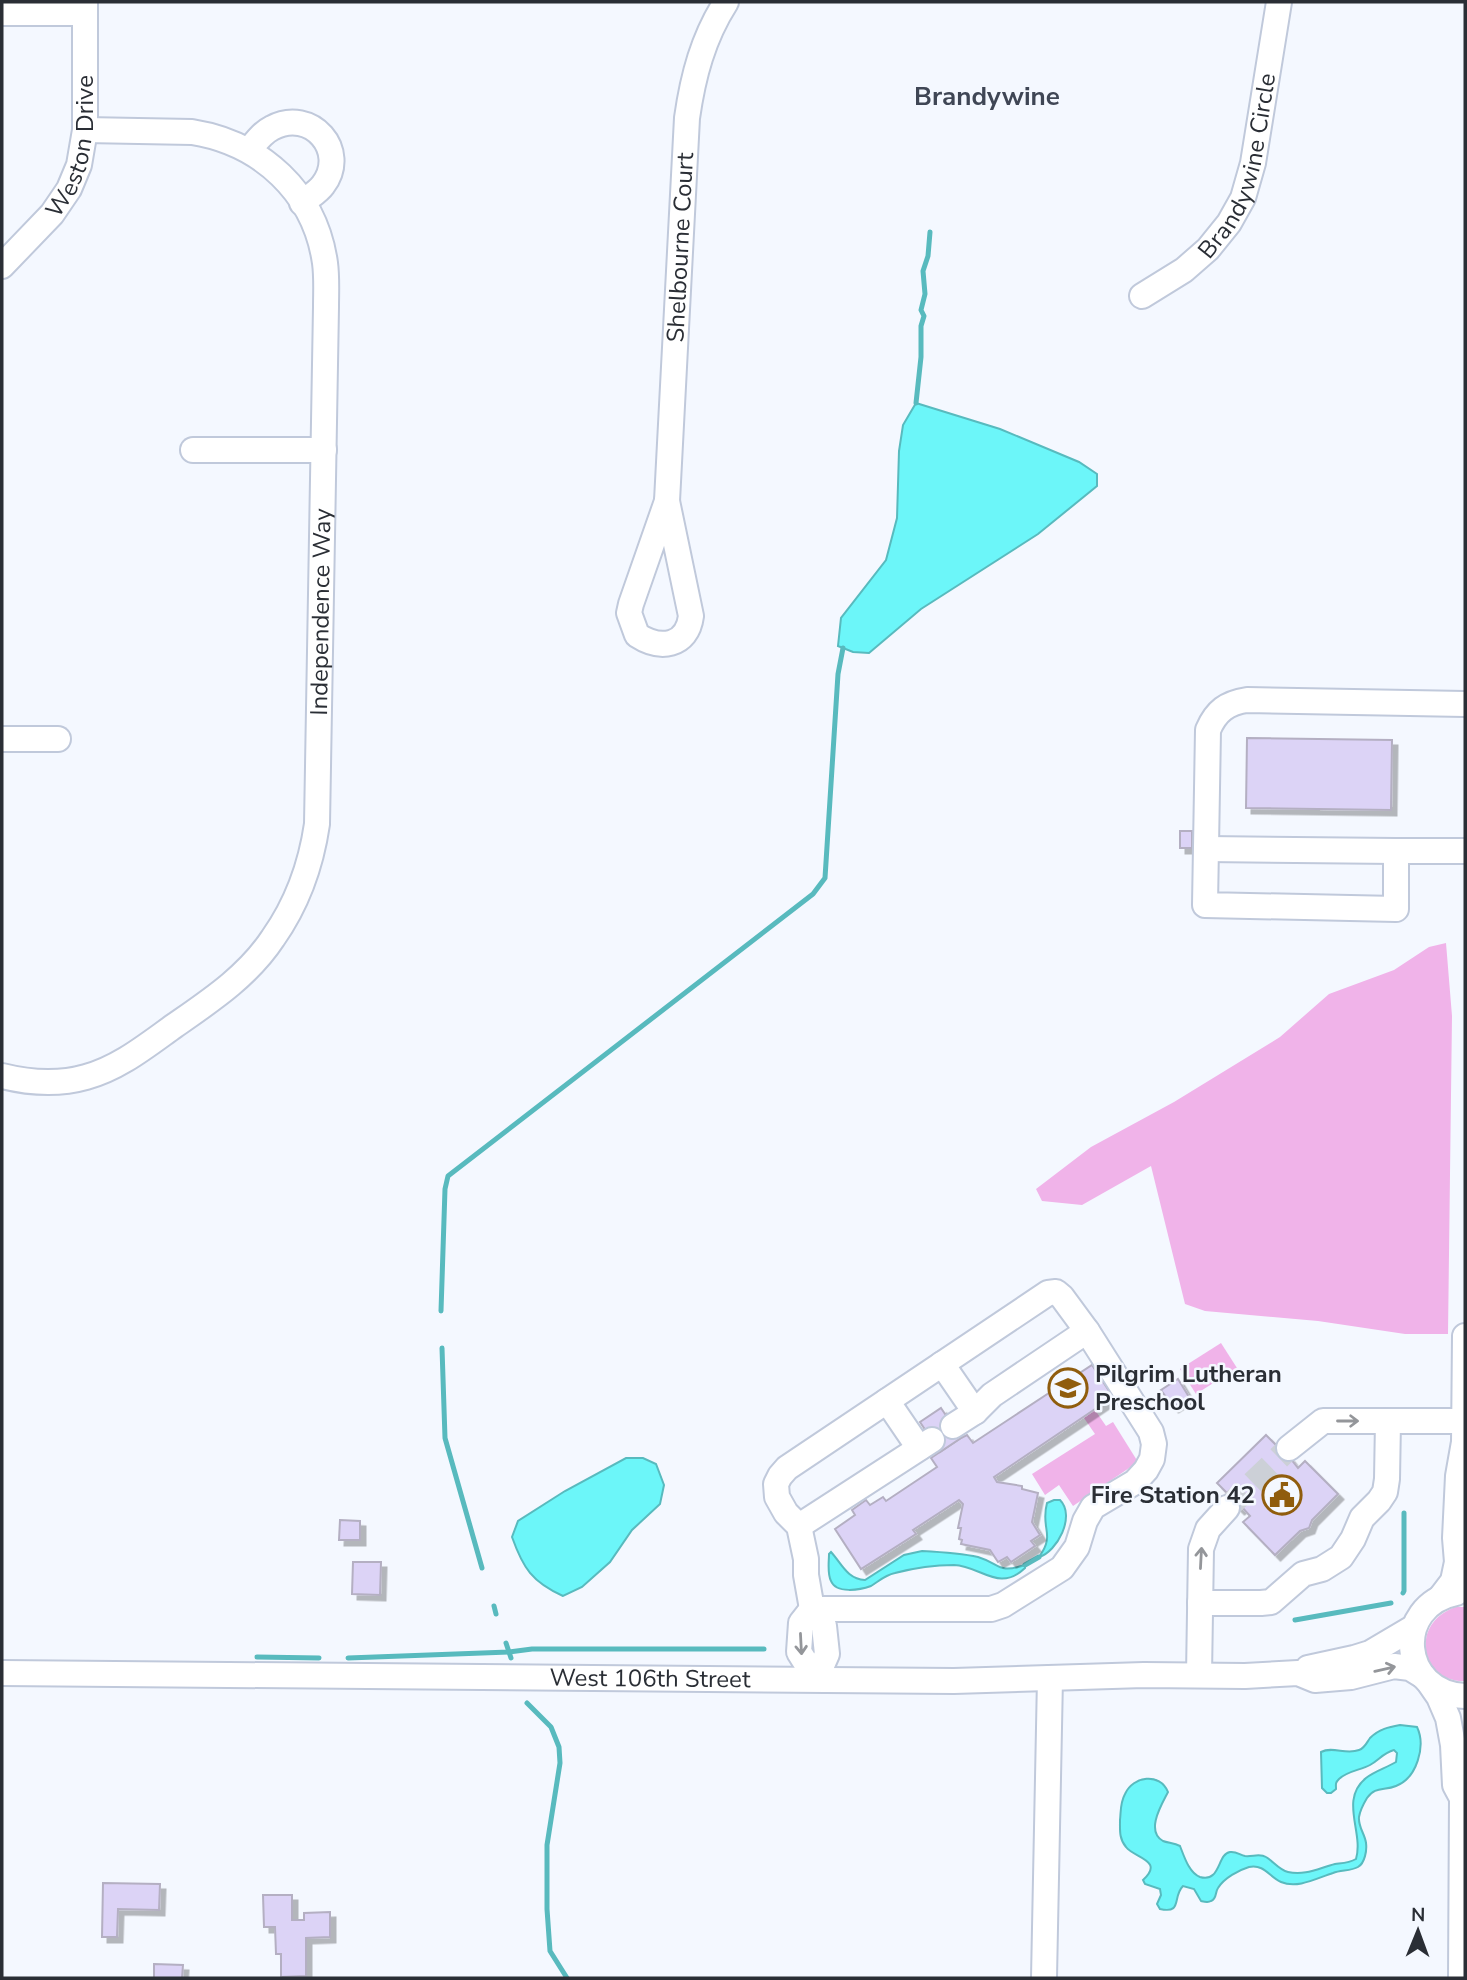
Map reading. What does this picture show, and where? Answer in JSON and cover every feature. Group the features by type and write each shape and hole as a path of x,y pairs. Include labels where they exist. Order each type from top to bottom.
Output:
{"street":[{"name":"Shelbourne Court","path":"667,501 648,550 629,613 637,635 654,644 663,645 681,636 690,624 691,616 667,501 687,118 698,63 708,34 726,2"},
{"name":"Brandywine Circle","path":"1142,296 1184,270 1208,249 1229,223 1243,198 1253,163 1279,2"},
{"path":"2,13 85,8"},
{"name":"Weston Drive","path":"2,266 52,215 75,178 83,150 85,130 85,8"},
{"path":"249,150 263,134 287,122 308,124 321,133 330,151 330,169 322,187 302,203"},
{"name":"Independence Way","path":"2,1076 24,1081 61,1082 111,1068 229,986 263,952 287,915 306,874 317,824 326,307 325,264 317,234 302,203 283,177 249,150 217,137 192,132 85,130"},
{"path":"193,450 324,450"},
{"path":"1396,851 1396,909 1205,905 1208,730 1212,720 1227,705 1247,700 1465,704"},
{"path":"2,738 58,739"},
{"path":"1206,849 1465,851"},
{"path":"812,1609 991,1609 1003,1605 1062,1568 1077,1547 1085,1521 1094,1507 1135,1482 1146,1470 1152,1459 1154,1444 1151,1432 1087,1331 1056,1292 1048,1293 787,1468 779,1476 776,1484 777,1497 786,1513 799,1527 812,1609 824,1626 827,1654 816,1679"},
{"path":"953,1426 975,1412 992,1395 1087,1331"},
{"name":"West 106th Street","path":"1298,1674 1312,1666 1370,1653 1414,1627 1424,1610 1440,1598 1453,1581 1457,1562 1455,1538 1458,1476 1465,1437 1465,1336"},
{"path":"942,1364 975,1412"},
{"path":"799,1527 926,1444 887,1401"},
{"path":"1289,1448 1323,1420 1388,1420 1465,1437"},
{"path":"1200,1603 1272,1602 1303,1574 1322,1570 1341,1557 1362,1518 1385,1492 1388,1420"},
{"path":"1199,1675 1201,1549 1208,1529 1227,1508"},
{"path":"1440,1598 1465,1592"},
{"path":"1414,1627 1412,1653 1426,1680 1439,1697 1448,1718 1455,1785 1464,1795 1461,1978"},
{"name":"West 106th Street","path":"2,1674 954,1681 1133,1675 1298,1674 1315,1680 1335,1679 1403,1666 1447,1693 1465,1696"},
{"path":"1044,1978 1050,1678"}],"shaded area":[{"path":"1446,943 1452,1016 1448,1334 1405,1334 1318,1321 1205,1311 1185,1304 1151,1166 1082,1205 1042,1201 1036,1189 1091,1147 1174,1102 1280,1037 1329,994 1394,970 1429,947"},
{"path":"1221,1343 1237,1368 1196,1394 1180,1369"},
{"path":"1095,1410 1106,1426 1113,1422 1138,1462 1073,1506 1059,1485 1045,1495 1032,1474 1095,1434 1084,1418"},
{"path":"1456,1607 1465,1607 1465,1681 1450,1679 1438,1673 1430,1663 1426,1651 1426,1638 1431,1626 1441,1615"}],"water":[{"path":"916,403 1000,429 1079,462 1097,474 1097,486 1038,534 921,609 869,653 853,652 838,646 841,618 886,560 897,518 899,451 903,425"},
{"path":"626,1458 643,1458 656,1464 664,1485 660,1504 632,1530 610,1562 582,1587 563,1596 552,1591 530,1573 520,1557 512,1537 518,1521 565,1491"},
{"path":"1060,1500 1064,1507 1065,1524 1058,1541 1046,1554 1039,1557 1047,1537 1047,1503"},
{"path":"922,1551 978,1557 1009,1569 1025,1565 1025,1568 1016,1575 998,1578 964,1566 925,1567 891,1574 871,1586 855,1590 838,1588 830,1578 831,1552 849,1574 865,1580 904,1555"},
{"path":"1400,1725 1417,1727 1420,1735 1418,1761 1403,1782 1373,1792 1366,1800 1359,1821 1366,1853 1358,1867 1307,1882 1287,1884 1259,1867 1249,1867 1224,1881 1210,1902 1201,1901 1194,1889 1183,1886 1172,1909 1160,1909 1157,1904 1161,1895 1160,1889 1145,1884 1143,1880 1151,1868 1149,1864 1130,1851 1121,1838 1122,1801 1134,1783 1153,1779 1164,1786 1168,1792 1156,1817 1155,1831 1163,1841 1180,1846 1196,1875 1207,1878 1212,1876 1226,1854 1232,1852 1245,1856 1264,1856 1288,1872 1306,1872 1356,1859 1358,1849 1354,1796 1366,1778 1396,1762 1397,1753 1390,1751 1370,1765 1342,1776 1336,1789 1327,1793 1322,1788 1321,1752 1359,1750 1377,1732"}],"building":[{"path":"1247,738 1392,740 1391,810 1246,808"},
{"path":"1180,831 1192,831 1192,848 1180,848"},
{"path":"1092,1365 1113,1397 994,1477 997,1482 1022,1486 1022,1489 1038,1493 1032,1522 1040,1535 1031,1541 1035,1546 1011,1562 1007,1557 998,1562 990,1550 961,1544 961,1528 958,1528 963,1504 959,1500 913,1530 916,1534 861,1569 835,1529 855,1515 852,1510 866,1500 870,1505 883,1497 886,1501 937,1467 931,1458 961,1438 967,1435 973,1443 1058,1387 1055,1381 1069,1372 1072,1378"},
{"path":"1178,1379 1189,1397 1173,1407 1161,1390"},
{"path":"941,1408 961,1438 940,1452 920,1422"},
{"name":"Fire Station 42","path":"1266,1435 1277,1446 1279,1444 1298,1468 1305,1461 1338,1494 1312,1520 1309,1528 1300,1531 1275,1555 1243,1522 1250,1516 1226,1496 1228,1494 1217,1483"},
{"path":"340,1520 360,1521 360,1540 339,1540"},
{"path":"353,1562 381,1562 380,1595 352,1594"},
{"path":"103,1883 160,1884 159,1910 118,1909 117,1937 102,1937"},
{"path":"263,1895 292,1895 292,1920 304,1920 304,1913 330,1912 330,1937 306,1938 306,1976 281,1977 281,1954 276,1954 275,1927 264,1927"},
{"path":"154,1964 183,1965 182,1978 154,1978"}],"waterway":[{"path":"916,403 924,316 921,310 925,294 923,271 928,256 930,232"},
{"path":"441,1311 445,1189 448,1176 813,894 825,878 838,674 843,648"},
{"path":"442,1348 445,1438 482,1568"},
{"path":"1403,1593 1404,1513"},
{"path":"1025,1565 1039,1557"},
{"path":"1295,1620 1391,1603"},
{"path":"494,1606 496,1614"},
{"path":"506,1643 511,1658"},
{"path":"348,1658 532,1649 764,1649"},
{"path":"257,1657 319,1658"},
{"path":"527,1703 551,1727 559,1747 560,1763 547,1845 547,1909 550,1951 567,1978"}],"tunnel":[{"path":"1227,1508 1289,1448"}],"place":[{"name":"Pilgrim Lutheran Preschool","path":"1068,1388"},
{"name":"Fire Station 42","path":"1282,1495"}],"district":[{"name":"Brandywine","path":"987,96"}]}
